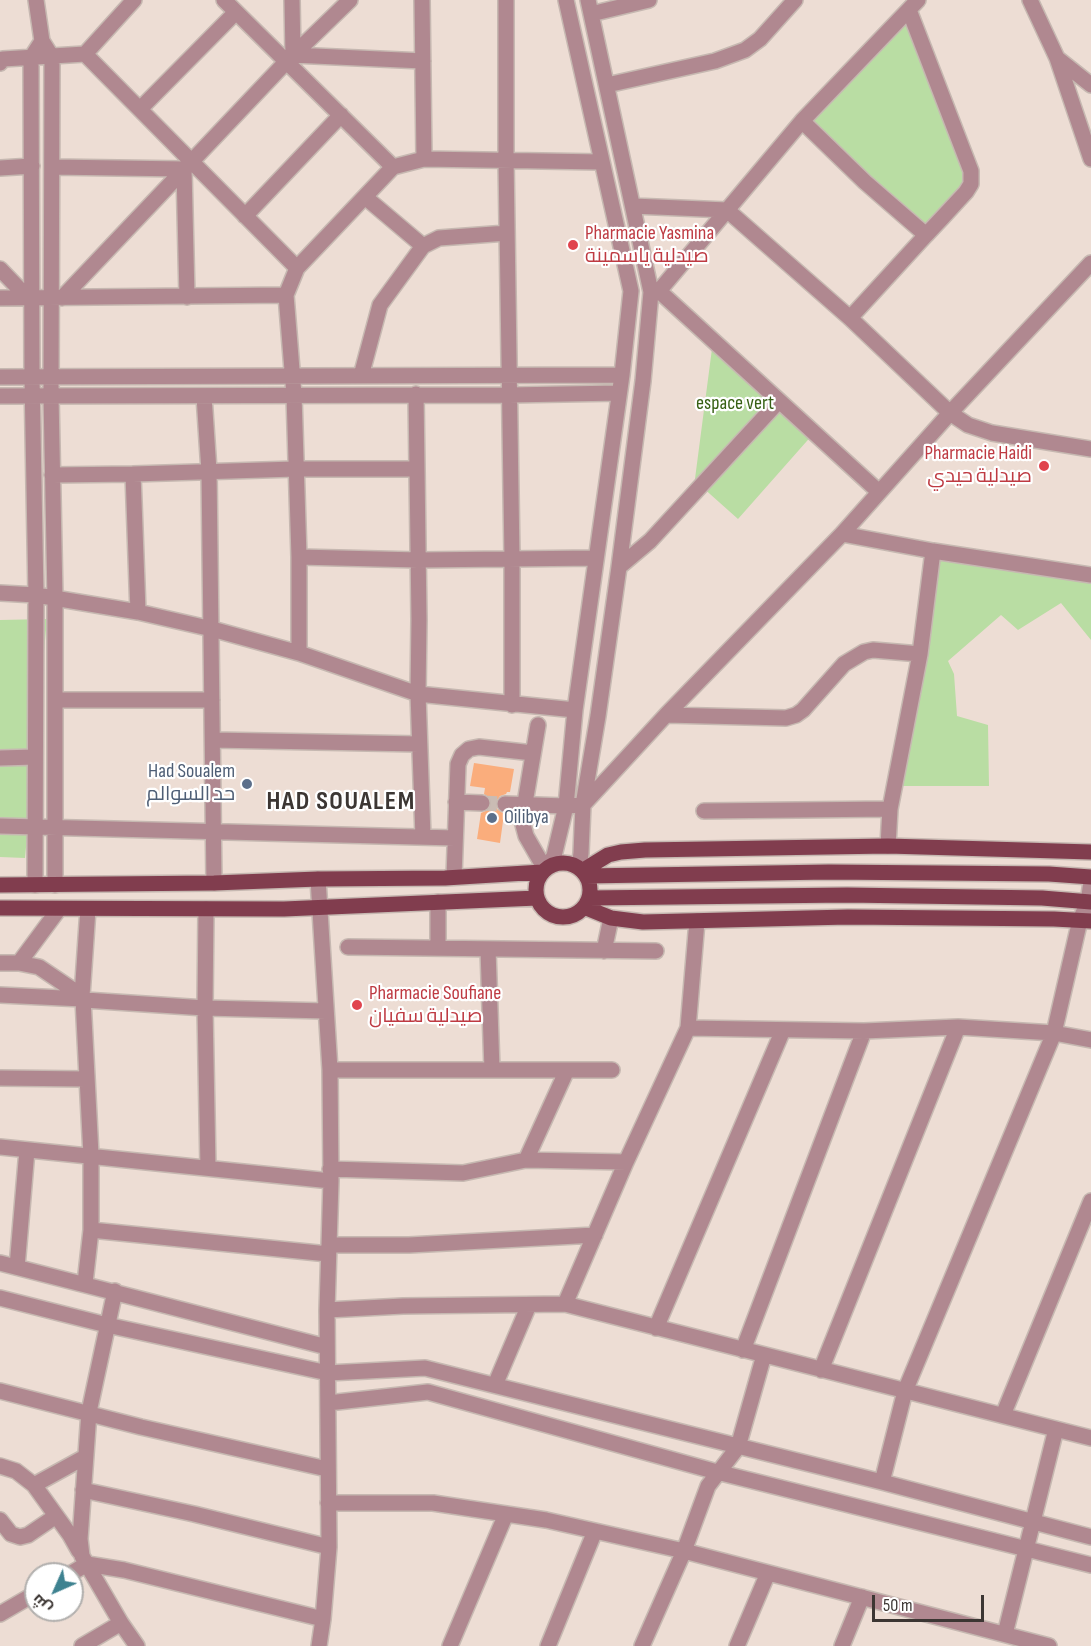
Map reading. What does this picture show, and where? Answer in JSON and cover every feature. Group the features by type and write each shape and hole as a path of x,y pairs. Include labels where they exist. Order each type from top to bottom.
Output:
{"main road":[{"path":"582,871 608,855 621,852 888,846 1091,852"},
{"path":"829,872 830,848"},
{"path":"0,885 454,878 545,870 563,863 582,871 1049,874 1091,877"},
{"path":"545,870 536,885 537,898 549,913 558,916 577,913 586,902 590,887 582,871"},
{"path":"586,902 847,895 1042,898 1090,902"},
{"path":"0,908 320,908 537,898"},
{"path":"586,902 611,918 643,922 848,917 1086,921"}],"street":[{"path":"36,0 42,41 52,57 52,167 56,298 51,377 55,598 55,885"},
{"path":"1,60 85,54 134,0"},
{"path":"224,0 290,58 341,115 393,166"},
{"path":"290,58 292,0"},
{"path":"56,298 188,166 290,58 350,0"},
{"path":"422,0 424,159"},
{"path":"506,0 512,705"},
{"path":"545,870 554,856 566,806 575,710 622,375 631,291 566,0"},
{"path":"582,871 583,805 619,567 655,292 633,206 589,7 649,0"},
{"path":"606,85 732,56 760,39 795,0"},
{"path":"1030,0 1057,58 1091,159"},
{"path":"655,292 802,121 913,5 971,171 971,184 850,318"},
{"path":"140,110 236,12"},
{"path":"35,885 36,595 30,298 31,58 42,41"},
{"path":"85,54 140,110 188,166 245,216 297,268"},
{"path":"290,58 423,61"},
{"path":"1057,58 1091,85"},
{"path":"245,216 341,115"},
{"path":"802,121 865,182 926,235"},
{"path":"299,653 299,556 294,395 286,295 297,268 393,166 424,159 601,162"},
{"path":"0,168 32,166"},
{"path":"52,167 188,166"},
{"path":"187,297 188,166"},
{"path":"365,197 423,246"},
{"path":"633,206 727,210 850,318 950,413 978,429 1091,449"},
{"path":"361,376 380,306 423,246 439,238 507,232"},
{"path":"505,804 583,805 666,715 842,534 950,413 1091,263"},
{"path":"0,269 30,298"},
{"path":"631,291 655,292 879,492"},
{"path":"0,298 286,295"},
{"path":"0,377 622,375"},
{"path":"0,396 619,393"},
{"path":"416,394 418,694 423,837"},
{"path":"204,396 212,629 214,883"},
{"path":"619,567 650,541 779,401"},
{"path":"52,475 295,469 415,469"},
{"path":"133,474 138,612"},
{"path":"842,534 933,551 1091,575"},
{"path":"888,846 890,808 920,654 933,551"},
{"path":"299,556 418,560 596,558"},
{"path":"0,593 36,595 138,612 212,629 299,653 418,694 575,710"},
{"path":"666,715 786,718 803,710 844,664 864,652 873,650 920,654"},
{"path":"55,700 212,700"},
{"path":"538,725 524,805 524,829 545,870"},
{"path":"213,740 419,744"},
{"path":"454,878 458,764 465,751 479,747 533,753"},
{"path":"0,758 35,757"},
{"path":"456,802 482,803"},
{"path":"704,811 890,808"},
{"path":"0,826 455,838"},
{"path":"318,879 330,1070 331,1175 327,1310 328,1547 319,1646"},
{"path":"882,1482 905,1391 1054,1033 1086,921 1091,882"},
{"path":"438,902 438,948"},
{"path":"19,963 59,909"},
{"path":"85,1283 91,1230 91,1155 82,997 88,909"},
{"path":"206,909 208,1168"},
{"path":"604,951 611,918"},
{"path":"565,1304 626,1162 688,1028 697,921"},
{"path":"348,947 656,951"},
{"path":"488,949 492,1070"},
{"path":"0,963 19,963 39,967 87,1001 205,1008 326,1011"},
{"path":"0,995 82,997"},
{"path":"688,1028 864,1031 958,1027 1054,1033 1091,1040"},
{"path":"821,1370 958,1027"},
{"path":"656,1328 783,1030"},
{"path":"743,1350 864,1031"},
{"path":"330,1070 612,1070"},
{"path":"526,1160 567,1070"},
{"path":"0,1078 86,1079"},
{"path":"0,1147 208,1168 331,1175 463,1173 526,1160 626,1162"},
{"path":"17,1267 27,1150"},
{"path":"1003,1415 1091,1201"},
{"path":"91,1230 329,1250 595,1235"},
{"path":"0,1263 327,1347"},
{"path":"84,1560 80,1526 89,1412 115,1291"},
{"path":"0,1298 107,1325 328,1373 425,1368 882,1482 1091,1537"},
{"path":"327,1310 403,1306 565,1304 1091,1438"},
{"path":"495,1385 529,1305"},
{"path":"642,1646 684,1551 708,1486 738,1446 764,1355"},
{"path":"0,1391 141,1427 327,1469"},
{"path":"328,1403 428,1392 717,1472 1091,1565"},
{"path":"1005,1634 1024,1548 1056,1429"},
{"path":"34,1485 85,1457"},
{"path":"0,1466 16,1471 34,1485 57,1516 137,1646"},
{"path":"83,1490 328,1547"},
{"path":"328,1503 433,1503 595,1531 684,1551 1049,1646"},
{"path":"450,1646 506,1514"},
{"path":"0,1520 11,1534 20,1537 28,1535 57,1516"},
{"path":"548,1646 595,1531"},
{"path":"84,1560 323,1619"},
{"path":"737,1646 768,1573"},
{"path":"843,1646 862,1597"},
{"path":"0,1614 24,1600"},
{"path":"82,1646 121,1623"}],"green space":[{"path":"909,10 971,184 926,235 802,121"},
{"name":"espace vert","path":"713,341 814,433 738,519 701,486 693,494"},
{"path":"937,553 1091,576 1091,640 1061,603 1018,630 1001,615 948,661 954,674 957,716 988,725 989,786 898,786"},
{"path":"47,619 25,858 0,857 0,620"}],"building":[{"path":"474,763 514,769 510,792 500,796 495,803 497,809 504,814 500,843 477,839 481,813 490,809 492,803 490,798 484,794 485,788 470,786"}],"tunnel":[{"path":"482,803 505,804"}],"place":[{"name":"Pharmacie Yasmina صيدلية ياسمينة","path":"573,245"},
{"name":"Pharmacie Haidi صيدلية حيدي","path":"1044,466"},
{"name":"Had Soualem حد السوالم","path":"247,784"},
{"name":"Oilibya","path":"492,818"},
{"name":"Pharmacie Soufiane صيدلية سفيان","path":"357,1005"}],"district":[{"name":"HAD SOUALEM","path":"341,802"}]}
